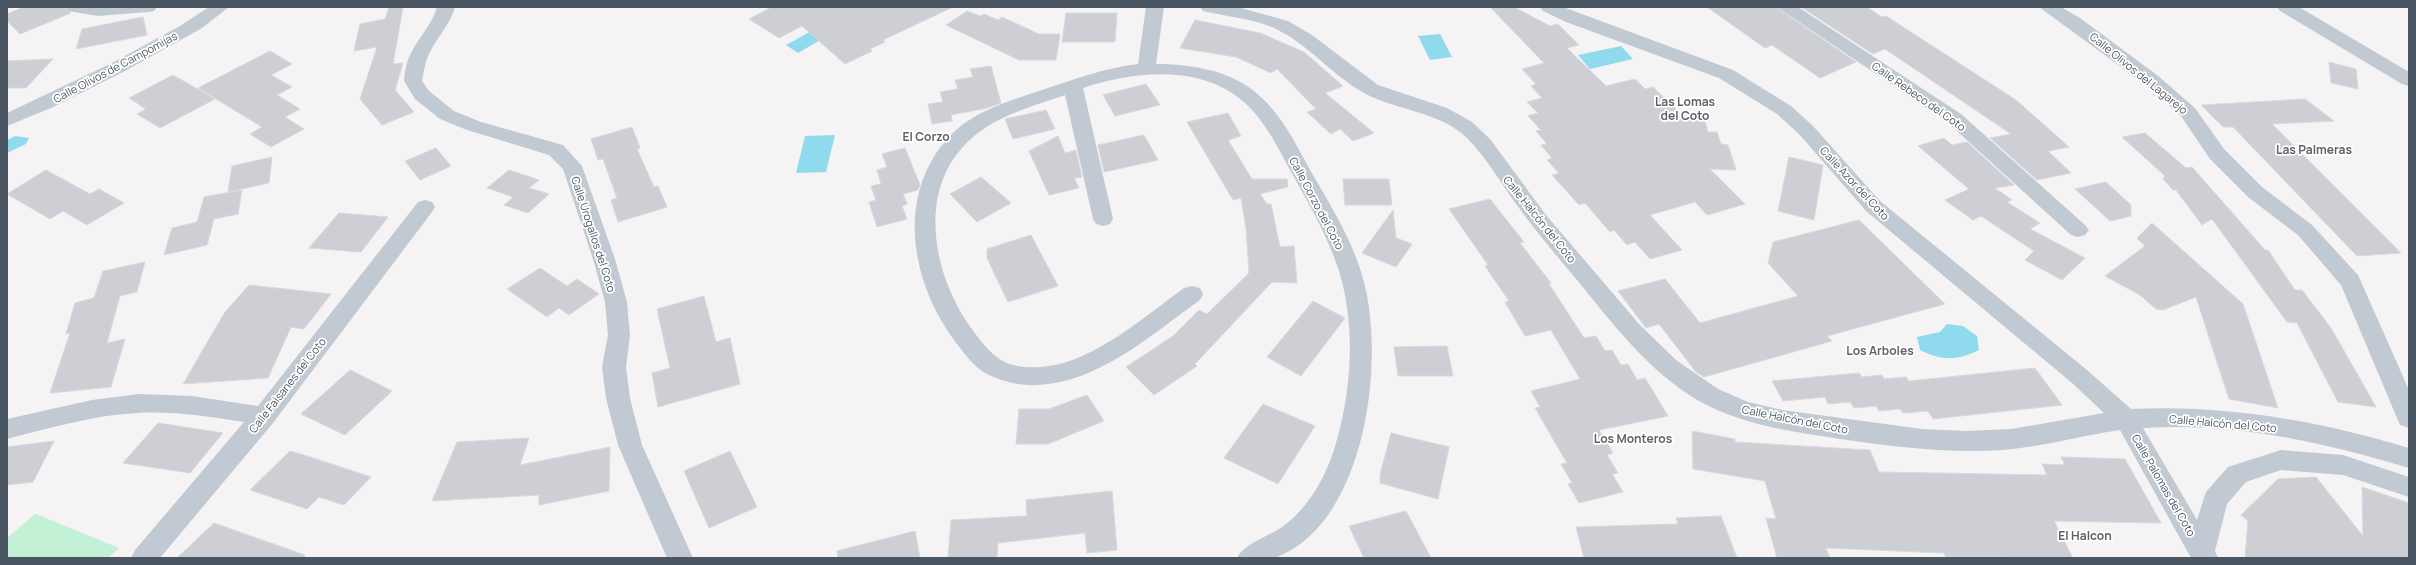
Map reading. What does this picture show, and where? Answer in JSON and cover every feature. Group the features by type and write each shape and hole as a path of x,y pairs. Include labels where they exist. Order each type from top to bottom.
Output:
{"street":[{"path":"74,7 98,11 148,7"},
{"name":"Calle Olivos de Campomijas","path":"7,120 57,99 108,73 189,28 220,7"},
{"name":"Calle Urogallos del Coto","path":"446,7 443,19 420,53 415,66 413,82 422,95 448,115 474,126 556,150 572,166 604,259 616,302 619,335 614,367 618,398 630,445 680,558"},
{"path":"1146,70 1155,7"},
{"name":"Calle Halcón del Coto","path":"1209,7 1267,20 1282,25 1300,36 1344,71 1370,88 1395,100 1440,112 1461,122 1476,136 1527,205 1612,308 1660,360 1685,381 1705,395 1736,408 1805,424 1907,439 2010,439 2126,419 2180,418 2266,424 2358,442 2409,458"},
{"name":"Calle Azor del Coto","path":"1549,7 1572,18 1726,74 1784,110 1806,130 1874,206 2079,376 2126,419"},
{"name":"Calle Rebeco del Coto","path":"1786,7 1954,118 2078,230"},
{"name":"Calle Olivos del Lagarejo","path":"2048,7 2074,22 2150,79 2188,112 2217,154 2255,192 2305,230 2350,281 2409,418"},
{"path":"2286,7 2409,80"},
{"name":"Calle Corzo del Coto","path":"1192,294 1150,324 1084,365 1056,374 1028,377 1002,371 985,361 944,307 931,275 925,248 926,208 932,181 946,155 965,131 991,114 1073,86 1120,72 1176,70 1211,77 1238,88 1261,107 1276,126 1340,242 1353,283 1360,324 1361,380 1350,443 1331,488 1301,527 1266,551 1250,558"},
{"path":"1073,86 1103,219"},
{"name":"Calle Faisanes del Coto","path":"144,558 264,416 425,207"},
{"path":"7,429 58,417 122,405 183,404 264,416"},
{"name":"Calle Palomas del Coto","path":"2126,419 2198,556"},
{"name":"Calle Palomas del Coto","path":"2198,556 2215,500 2237,474 2281,460 2343,465 2409,487"}],"green space":[{"path":"35,514 119,548 108,558 7,558 7,538"}],"water":[{"path":"815,29 827,36 798,53 786,45"},
{"path":"1440,34 1452,57 1430,60 1418,36"},
{"path":"1621,46 1633,59 1590,69 1578,55"},
{"path":"835,135 826,172 796,173 805,136"},
{"path":"15,136 29,138 26,144 7,153 7,140"},
{"path":"1947,324 1963,326 1977,336 1979,350 1956,358 1943,358 1920,350 1917,337 1940,332"}],"building":[{"path":"24,7 64,7 71,13 20,34 7,21 7,14"},
{"path":"389,7 403,7 393,64 403,63 395,90 414,112 382,125 360,99 377,47 354,51 360,24 385,19"},
{"path":"772,7 953,7 883,40 885,42 870,49 872,51 845,64 802,26 779,38 749,19"},
{"path":"1490,7 1514,7 1550,26 1558,24 1579,45 1567,48 1606,86 1635,79 1645,89 1653,87 1684,117 1704,118 1708,132 1717,132 1721,144 1728,145 1736,170 1710,169 1745,204 1707,215 1695,202 1650,215 1682,250 1650,259 1635,242 1627,245 1614,230 1610,232 1585,203 1579,205 1552,175 1559,173 1547,160 1552,158 1541,145 1547,144 1536,131 1541,130 1528,116 1538,113 1527,102 1542,98 1531,86 1536,84 1522,69 1544,63"},
{"path":"1707,7 1776,7 1856,62 1820,78 1772,45 1765,48"},
{"path":"1801,7 1867,7 1882,17 1886,16 2016,100 2069,147 2048,151 2071,173 2037,180 1990,138 2011,134 1885,49 1873,54"},
{"path":"967,11 980,16 984,14 998,20 1002,17 1039,34 1060,34 1056,60 1019,60 946,25"},
{"path":"1066,13 1117,13 1115,42 1062,42"},
{"path":"143,17 147,35 76,49 82,29"},
{"path":"1195,20 1260,33 1304,52 1343,86 1325,93 1374,133 1353,141 1340,129 1331,134 1307,112 1316,109 1277,69 1271,73 1236,57 1180,48"},
{"path":"270,51 292,64 271,75 292,87 277,95 300,109 285,117 304,129 271,147 250,134 262,127 198,88"},
{"path":"53,59 26,88 7,88 7,61"},
{"path":"2329,62 2356,69 2358,89 2331,83"},
{"path":"991,66 1001,103 987,108 951,115 952,121 932,124 928,104 943,102 940,92 958,89 955,80 973,77 970,69"},
{"path":"173,75 215,99 160,128 137,114 146,109 129,98"},
{"path":"1146,84 1160,105 1115,116 1103,95"},
{"path":"2305,99 2334,121 2272,124 2401,253 2357,256 2233,127 2223,127 2201,105"},
{"path":"1046,110 1055,129 1013,139 1005,119"},
{"path":"1228,113 1241,136 1228,140 1252,179 1287,179 1288,187 1260,194 1267,204 1271,204 1280,247 1294,246 1297,283 1272,282 1195,364 1197,366 1154,395 1126,367 1173,336 1199,310 1207,314 1249,273 1246,228 1241,198 1233,200 1187,122"},
{"path":"632,127 640,148 637,149 654,187 658,186 667,207 618,222 611,200 617,198 603,159 598,160 591,139"},
{"path":"2145,133 2186,168 2192,167 2265,250 2268,250 2295,290 2302,290 2331,328 2376,407 2338,402 2297,323 2287,322 2212,219 2202,225 2176,190 2173,190 2163,179 2165,176 2122,137"},
{"path":"1144,135 1158,160 1104,172 1098,145"},
{"path":"1058,136 1065,153 1076,150 1082,177 1074,178 1079,188 1049,195 1029,151"},
{"path":"1944,138 1952,145 1967,142 2014,185 1995,188 2012,200 2007,202 2040,223 2030,229 2085,258 2062,280 2025,260 2034,251 1981,216 1973,220 1945,200 1969,189 1918,146"},
{"path":"436,148 451,166 420,180 405,161"},
{"path":"905,148 920,185 918,190 903,194 907,204 902,206 907,219 877,227 869,202 876,200 871,186 881,184 877,170 887,167 882,154"},
{"path":"272,157 269,183 228,192 232,166"},
{"path":"1789,157 1823,165 1814,220 1778,211"},
{"path":"46,170 90,194 99,189 124,203 87,225 63,211 50,219 7,194"},
{"path":"509,170 539,180 529,188 549,194 528,213 504,205 513,197 487,188"},
{"path":"981,177 1011,203 977,222 950,194"},
{"path":"1343,179 1389,179 1392,205 1345,205"},
{"path":"2106,182 2131,205 2131,216 2110,221 2075,189"},
{"path":"242,190 238,214 214,219 207,245 164,255 172,228 197,222 204,197"},
{"path":"1490,199 1524,242 1520,243 1551,283 1549,284 1584,338 1596,336 1605,351 1612,350 1621,365 1628,364 1637,380 1645,378 1668,416 1599,430 1613,453 1607,455 1618,473 1612,474 1623,492 1579,503 1568,484 1572,483 1561,464 1567,463 1535,408 1540,407 1531,391 1580,379 1551,330 1525,336 1505,302 1509,301 1485,266 1488,265 1449,209"},
{"path":"1393,210 1396,238 1412,244 1396,267 1362,253"},
{"path":"339,213 388,217 361,252 309,248"},
{"path":"1859,220 1945,304 1827,336 1832,341 1704,377 1696,372 1659,324 1646,328 1618,291 1665,279 1700,323 1798,296 1768,263 1773,242"},
{"path":"2152,223 2243,304 2278,408 2229,399 2196,297 2163,310 2156,309 2140,295 2105,276 2145,246 2137,238"},
{"path":"1031,235 1058,286 1008,302 987,258 987,249"},
{"path":"145,262 137,292 120,296 107,343 125,339 111,387 50,393 70,333 66,334 75,303 94,298 103,271"},
{"path":"540,268 567,286 577,279 599,294 569,315 559,308 547,317 507,289"},
{"path":"249,285 331,294 304,329 291,327 268,378 183,384 225,312"},
{"path":"704,296 716,342 730,338 740,384 658,407 652,373 670,368 657,309"},
{"path":"1313,301 1345,318 1301,376 1267,357"},
{"path":"1447,346 1453,376 1398,376 1394,347"},
{"path":"2035,368 2062,405 1933,419 1928,411 1903,413 1900,409 1879,411 1876,406 1854,408 1850,402 1828,404 1825,397 1783,401 1772,381 1859,373 1862,377 1882,375 1884,379 1906,377 1909,381"},
{"path":"350,370 392,391 345,435 301,414"},
{"path":"1087,395 1104,421 1048,444 1016,444 1019,409 1049,409"},
{"path":"1263,404 1315,426 1278,484 1224,458"},
{"path":"158,423 223,433 190,473 123,463"},
{"path":"1692,431 1735,439 1735,442 1870,450 1879,472 2047,475 2042,464 2065,465 2061,457 2125,459 2161,523 2054,521 2073,558 1946,557 1944,553 1826,548 1830,558 1777,558 1766,518 1776,519 1765,481 1693,469"},
{"path":"1391,433 1449,447 1438,499 1380,483 1380,475"},
{"path":"529,438 520,465 610,447 609,491 539,505 539,495 432,501 457,442"},
{"path":"54,441 33,482 7,485 7,447"},
{"path":"290,451 371,477 344,505 319,497 307,509 250,490"},
{"path":"730,451 757,507 709,528 684,471"},
{"path":"2316,477 2363,536 2362,487 2409,503 2409,558 2245,558 2248,521 2241,515 2278,479"},
{"path":"1112,491 1117,550 1087,553 1085,533 998,543 997,558 948,558 951,520 1027,516 1026,500"},
{"path":"1406,511 1431,558 1364,558 1349,526"},
{"path":"1721,516 1737,558 1584,558 1576,527 1678,524 1676,518"},
{"path":"214,523 305,555 304,558 177,558"},
{"path":"915,531 920,558 838,558 837,551"}],"district":[{"name":"Las Lomas del Coto","path":"1685,108"},
{"name":"El Corzo","path":"926,136"},
{"name":"Las Palmeras","path":"2314,149"},
{"name":"Los Arboles","path":"1880,350"},
{"name":"Los Monteros","path":"1633,438"},
{"name":"El Halcon","path":"2085,535"}]}
